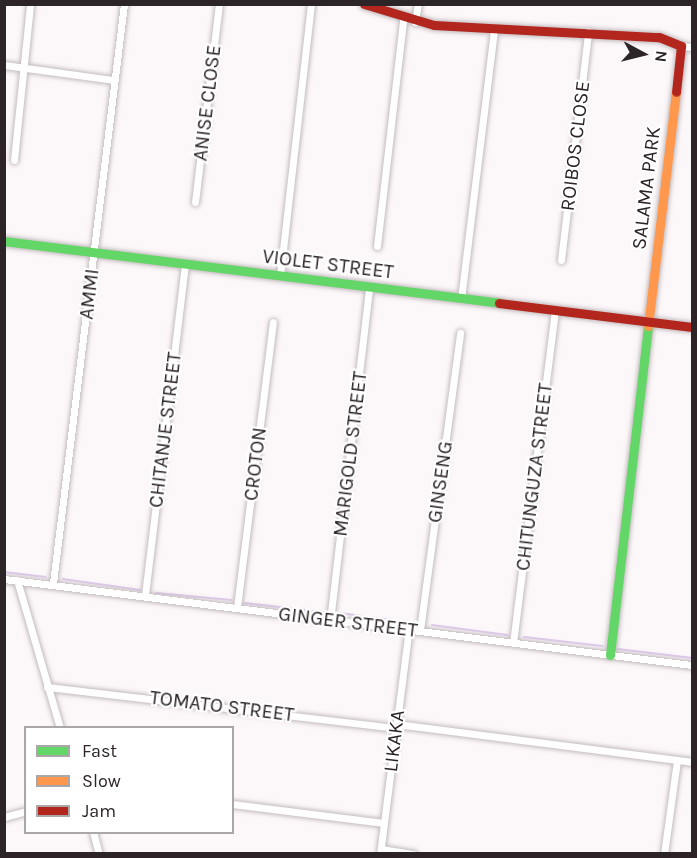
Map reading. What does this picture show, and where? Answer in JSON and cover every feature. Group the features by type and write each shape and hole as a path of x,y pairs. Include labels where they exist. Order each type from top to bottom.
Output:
{"street":[{"path":"14,160 30,4"},
{"name":"AMMI","path":"53,583 124,4"},
{"name":"ANISE CLOSE","path":"195,202 219,4"},
{"path":"280,276 311,4"},
{"path":"364,4 403,20 415,22 494,29 588,32 675,39 681,46 693,47"},
{"path":"415,22 418,4"},
{"path":"377,246 403,20"},
{"path":"461,299 494,29"},
{"name":"ROIBOS CLOSE","path":"561,260 588,32"},
{"name":"SALAMA PARK","path":"609,655 681,46"},
{"path":"4,65 113,80"},
{"name":"VIOLET STREET","path":"4,242 693,327"},
{"name":"CHITANJE STREET","path":"145,596 185,264"},
{"name":"MARIGOLD STREET","path":"330,621 369,287"},
{"name":"CHITUNGUZA STREET","path":"513,643 555,311"},
{"name":"CROTON","path":"237,607 273,322"},
{"name":"GINSENG","path":"420,630 459,333"},
{"name":"GINGER STREET","path":"4,579 53,583 330,621 420,630 693,665"},
{"path":"17,580 59,726"},
{"name":"LIKAKA","path":"380,851 409,629"},
{"name":"TOMATO STREET","path":"47,687 693,762"},
{"path":"664,854 677,760"},
{"path":"234,804 384,823"},
{"path":"4,817 24,812"},
{"path":"94,834 99,854"},
{"path":"380,851 414,854"}],"waterway":[{"path":"4,572 46,577"},
{"path":"63,579 140,590"},
{"path":"156,593 232,600"},
{"path":"245,603 322,612"},
{"path":"339,613 416,623"},
{"path":"432,625 507,635"},
{"path":"524,637 602,646"},
{"path":"618,649 692,658"}],"traffic: fast":[{"path":"4,241 499,303"},
{"path":"610,655 648,326"}],"traffic: slow":[{"path":"648,326 676,92"}],"traffic: jam":[{"path":"364,4 434,25 659,37 681,46 676,92"},
{"path":"499,303 692,327"}]}
